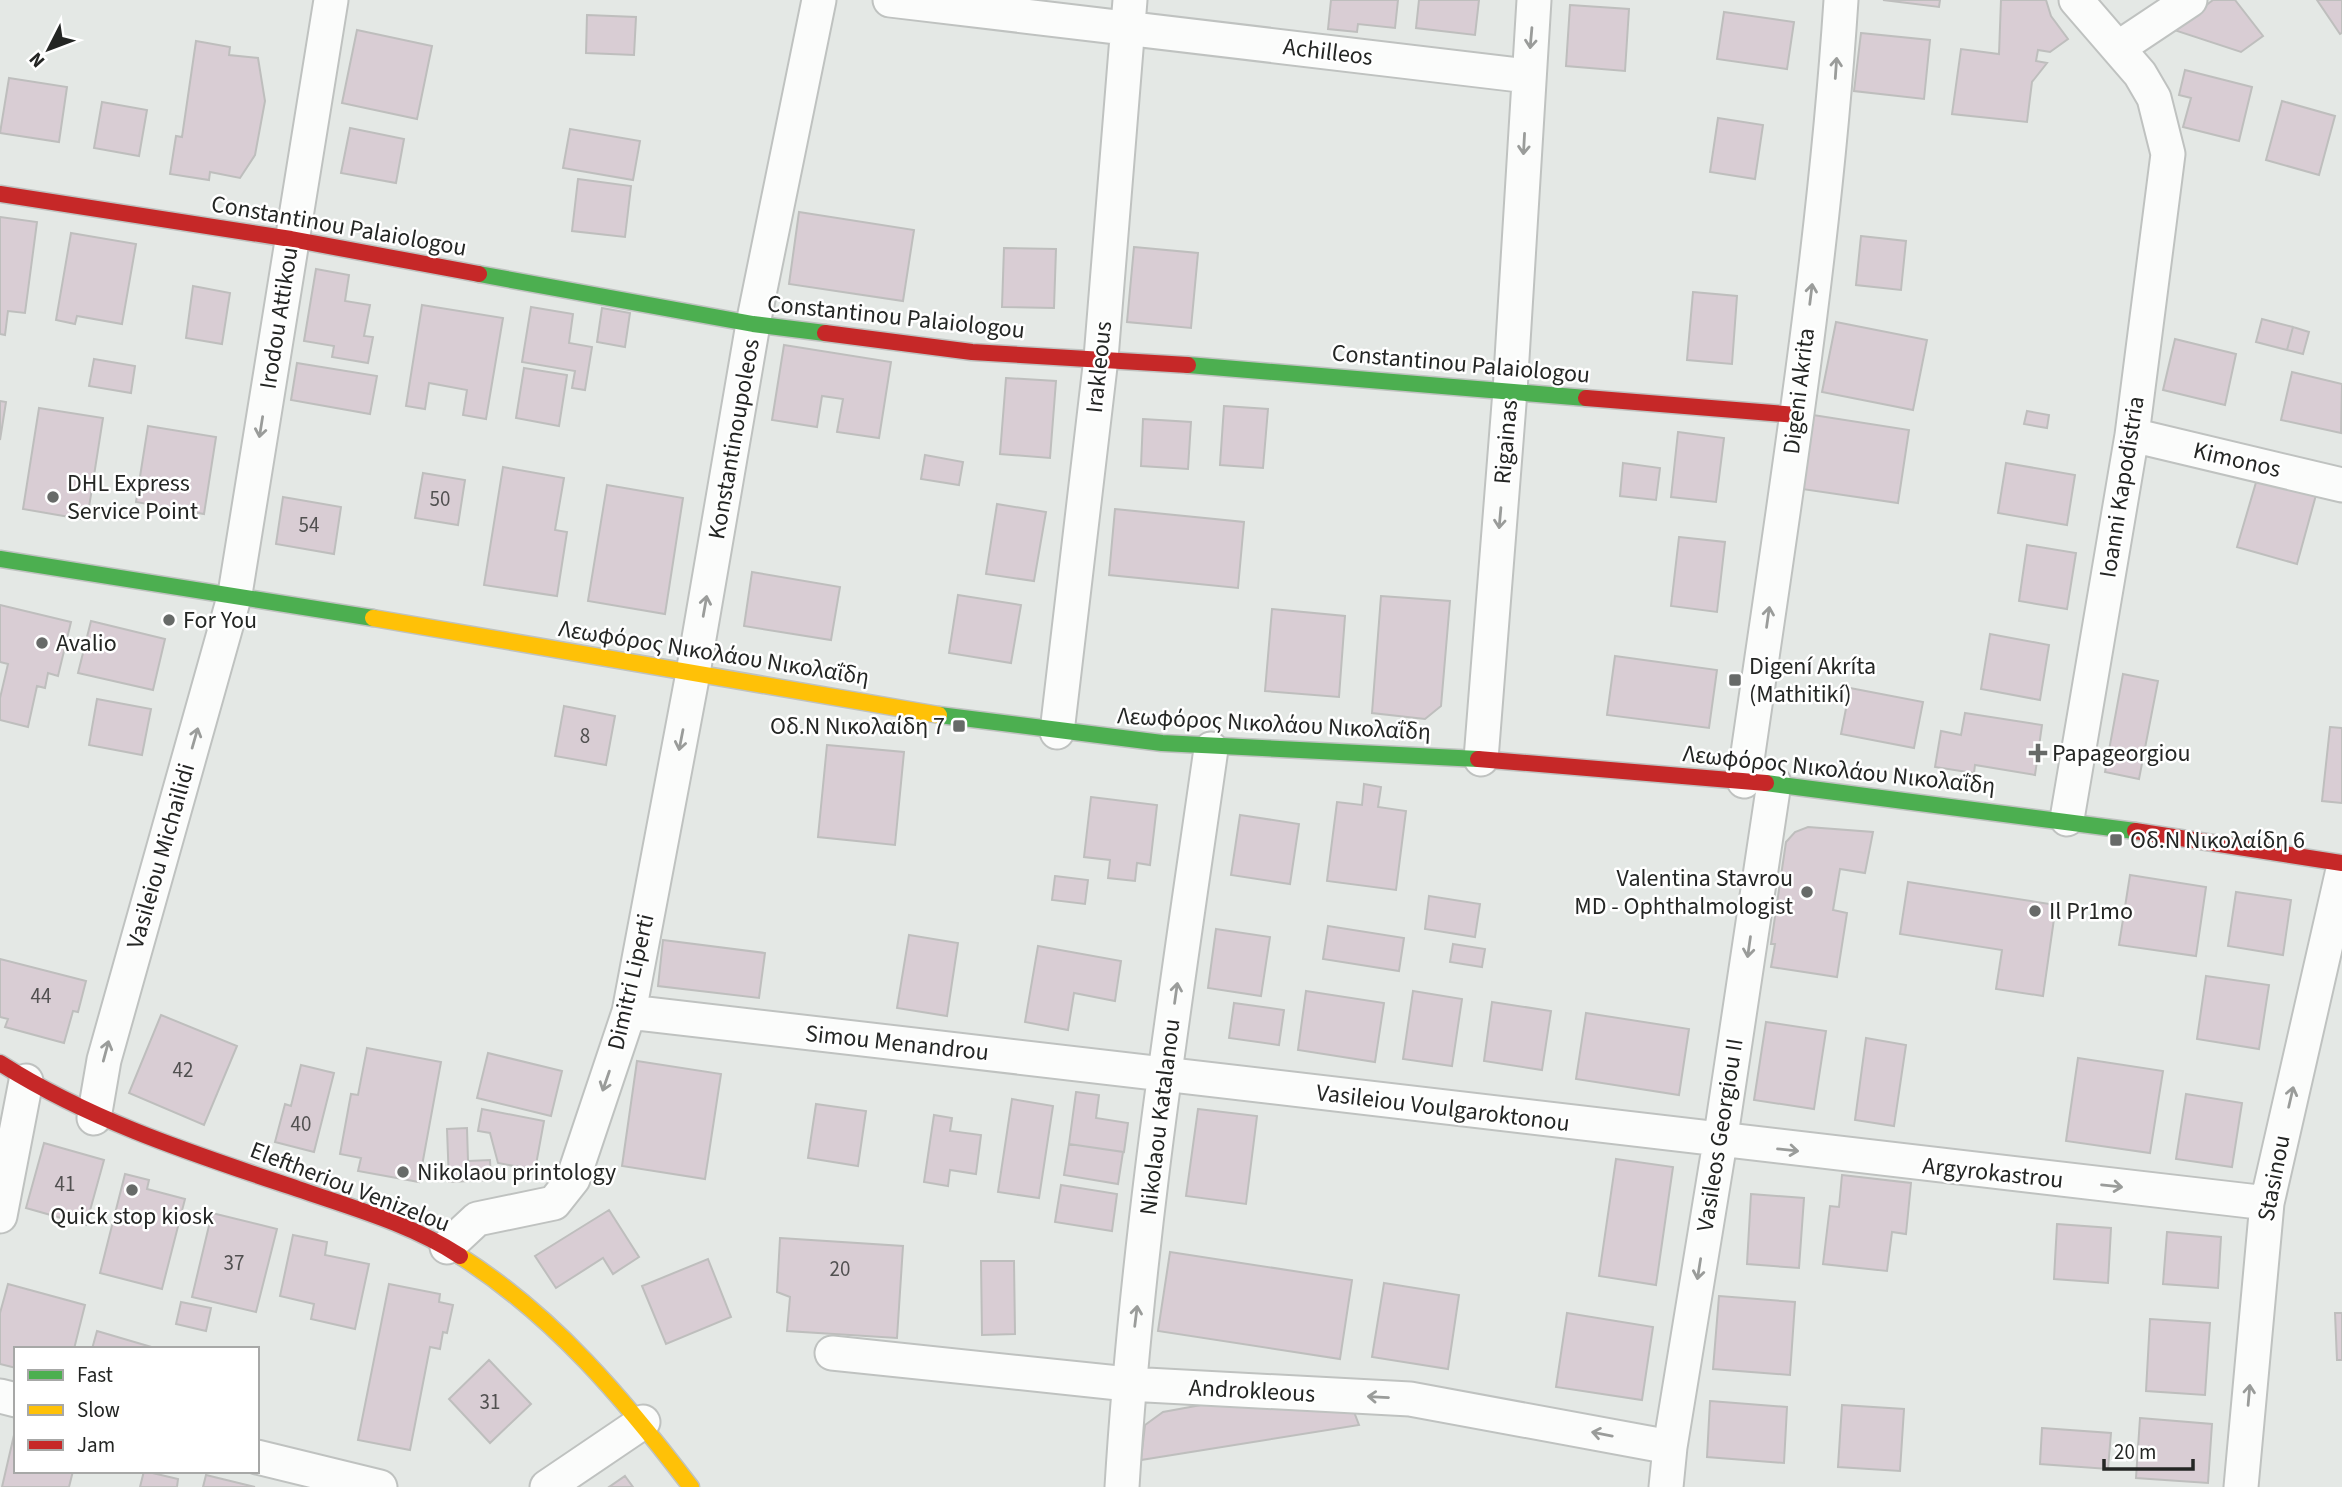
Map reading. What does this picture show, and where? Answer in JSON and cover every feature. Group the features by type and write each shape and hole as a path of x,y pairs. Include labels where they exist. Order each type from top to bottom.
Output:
{"street":[{"name":"Irodou Attikou","path":"235,594 331,0"},
{"name":"Konstantinoupoleos","path":"693,673 753,324 819,0"},
{"name":"Achilleos","path":"890,0 1129,14 1528,76"},
{"name":"Rigainas","path":"1481,759 1510,391 1534,0"},
{"name":"Digeni Akrita","path":"1759,782 1797,415 1835,89 1840,0"},
{"path":"2076,0 2118,48 2190,0"},
{"name":"Irakleous","path":"1057,732 1101,358 1129,14"},
{"name":"Ioanni Kapodistria","path":"2067,818 2132,435 2168,154 2154,98 2140,74 2118,48"},
{"name":"Constantinou Palaiologou","path":"0,194 291,239 753,324 972,352 1101,358 1797,415"},
{"name":"Kimonos","path":"2132,435 2342,485"},
{"name":"Λεωφόρος Νικολάου Νικολαΐδη","path":"0,559 235,594 1057,732 1211,748 1481,759 1759,782 2067,818 2342,863"},
{"name":"Vasileiou Michailidi","path":"94,1118 104,1060 235,594"},
{"name":"Dimitri Liperti","path":"447,1247 477,1219 554,1203 573,1179 629,1012 693,673"},
{"name":"Nikolaou Katalanou","path":"1122,1487 1128,1384 1165,1073 1211,748"},
{"name":"Vasileos Georgiou II","path":"1666,1487 1670,1447 1720,1142 1759,782"},
{"name":"Stasinou","path":"2241,1487 2267,1203 2342,874"},
{"name":"Simou Menandrou","path":"629,1012 1165,1073"},
{"path":"0,1216 13,1072"},
{"name":"Eleftheriou Venizelou","path":"13,1072 94,1118 381,1218 447,1247 520,1296 574,1343 643,1422 691,1487"},
{"name":"Vasileiou Voulgaroktonou","path":"1165,1073 1720,1142"},
{"name":"Argyrokastrou","path":"1720,1142 2267,1203"},
{"name":"Androkleous","path":"832,1353 1128,1384 1410,1399 1670,1447"},
{"path":"547,1487 643,1422"},
{"path":"259,1457 380,1487"}],"building":[{"path":"1331,0 1398,0 1395,28 1358,24 1357,32 1328,29"},
{"path":"1419,0 1479,0 1475,35 1416,28"},
{"path":"1883,0 1940,0 1939,7"},
{"path":"2001,0 2046,0 2051,16 2068,39 2050,52 2038,50 2036,61 2047,63 2032,82 2027,122 1952,114 1961,49 1999,54"},
{"path":"2213,0 2235,0 2263,36 2241,52 2174,30"},
{"path":"2317,0 2342,0 2342,33 2340,34"},
{"path":"1570,5 1629,9 1625,71 1566,66"},
{"path":"1724,12 1794,22 1787,69 1717,59"},
{"path":"587,15 636,17 634,55 586,53"},
{"path":"357,30 432,46 417,119 342,103"},
{"path":"1861,33 1930,40 1924,99 1854,91"},
{"path":"196,41 230,47 229,55 258,58 265,101 255,155 240,178 210,172 209,180 170,174 176,136 182,137"},
{"path":"2185,70 2252,87 2239,141 2183,127 2191,98 2179,95"},
{"path":"9,78 67,87 59,142 0,133"},
{"path":"2282,101 2335,116 2319,175 2266,160"},
{"path":"102,102 147,110 139,156 94,148"},
{"path":"1718,118 1763,125 1755,179 1710,172"},
{"path":"350,128 404,139 396,183 341,173"},
{"path":"570,129 640,141 633,180 563,168"},
{"path":"578,179 631,186 625,237 572,231"},
{"path":"799,212 914,230 903,301 789,284"},
{"path":"0,217 37,222 25,313 8,311 5,335 0,334"},
{"path":"71,233 136,244 122,324 77,316 75,324 56,320"},
{"path":"1861,236 1906,241 1901,290 1856,285"},
{"path":"1134,247 1198,253 1191,328 1127,322"},
{"path":"1004,248 1056,249 1054,308 1002,307"},
{"path":"316,269 349,275 345,301 370,305 364,336 373,337 368,363 332,357 334,346 304,341"},
{"path":"193,286 230,293 222,344 186,338"},
{"path":"1693,292 1737,296 1732,364 1687,360"},
{"path":"422,305 503,318 486,419 463,415 467,390 429,383 425,409 406,406"},
{"path":"531,307 573,314 569,343 592,347 585,390 572,388 575,371 522,362"},
{"path":"602,308 630,313 625,347 597,342"},
{"path":"2262,319 2293,327 2287,350 2256,342"},
{"path":"1836,322 1927,340 1913,410 1822,392"},
{"path":"2293,327 2309,332 2303,354 2287,350"},
{"path":"2175,339 2236,354 2225,405 2163,390"},
{"path":"784,345 891,362 879,438 837,432 843,399 822,396 817,427 772,420"},
{"path":"94,359 135,366 131,393 89,386"},
{"path":"297,363 377,376 370,414 291,400"},
{"path":"524,368 567,375 559,426 516,418"},
{"path":"2292,372 2342,384 2341,433 2281,420"},
{"path":"1006,378 1056,381 1050,458 1000,454"},
{"path":"0,401 6,402 0,440"},
{"path":"1224,406 1268,409 1263,468 1220,465"},
{"path":"39,408 103,418 87,520 23,509"},
{"path":"2027,411 2049,415 2047,428 2024,424"},
{"path":"1813,415 1909,430 1898,503 1802,489"},
{"path":"1143,419 1191,422 1188,469 1141,466"},
{"path":"148,426 216,437 204,514 136,502"},
{"path":"1678,432 1724,438 1716,502 1671,497"},
{"path":"925,455 963,462 959,485 921,479"},
{"path":"1623,463 1660,468 1656,500 1620,496"},
{"path":"2006,463 2075,475 2067,525 1998,513"},
{"path":"503,467 564,478 555,530 567,532 557,596 484,585"},
{"path":"423,473 465,480 458,525 415,518"},
{"path":"2257,479 2316,495 2297,564 2237,547"},
{"path":"607,485 683,498 665,614 588,601"},
{"path":"283,497 341,507 334,554 276,544"},
{"path":"997,504 1046,512 1034,581 986,574"},
{"path":"1115,509 1244,522 1238,588 1109,575"},
{"path":"1679,537 1725,542 1717,612 1671,606"},
{"path":"2027,545 2076,553 2067,609 2019,601"},
{"path":"752,572 840,587 831,640 744,626"},
{"path":"958,595 1021,605 1011,663 949,653"},
{"path":"1381,596 1450,601 1441,706 1425,719 1372,713"},
{"path":"0,605 71,622 58,676 48,673 45,688 37,686 28,727 0,720 0,698 8,664 0,662"},
{"path":"1272,609 1345,616 1339,697 1265,691"},
{"path":"91,621 165,639 153,690 78,673"},
{"path":"1990,634 2049,645 2040,700 1981,689"},
{"path":"1615,656 1717,670 1709,728 1607,715"},
{"path":"2123,674 2158,681 2139,779 2105,772"},
{"path":"1850,688 1923,702 1914,748 1841,734"},
{"path":"97,699 151,709 142,755 89,745"},
{"path":"564,706 615,716 606,765 555,756"},
{"path":"1965,713 2042,725 2035,775 1975,765 1974,773 1935,767 1941,731 1961,735"},
{"path":"2330,727 2342,728 2342,803 2322,801"},
{"path":"827,745 904,752 895,845 818,837"},
{"path":"1364,784 1381,787 1378,807 1406,811 1396,890 1327,881 1337,802 1362,805"},
{"path":"1091,797 1157,805 1150,865 1137,863 1135,881 1108,878 1110,860 1084,857"},
{"path":"1240,815 1299,824 1290,884 1231,875"},
{"name":"Valentina Stavrou MD - Ophthalmologist","path":"1808,827 1873,832 1865,873 1840,869 1833,910 1847,913 1837,977 1771,967 1775,944 1771,944 1786,842 1795,832"},
{"path":"2130,875 2206,887 2196,956 2119,945"},
{"path":"1055,876 1088,880 1085,904 1052,900"},
{"path":"1908,882 2056,905 2043,996 1996,989 2002,950 1900,934"},
{"path":"2236,892 2291,900 2283,955 2228,946"},
{"path":"1429,896 1480,904 1475,937 1425,929"},
{"path":"1328,926 1404,938 1399,971 1323,959"},
{"path":"1216,929 1270,937 1261,996 1208,988"},
{"path":"909,935 958,943 947,1016 897,1008"},
{"path":"663,940 765,953 759,998 658,986"},
{"path":"1453,944 1485,949 1482,967 1450,962"},
{"path":"1038,946 1121,961 1115,1001 1074,993 1068,1030 1025,1022"},
{"path":"0,959 86,981 78,1012 73,1011 64,1043 5,1027 8,1019 0,1017"},
{"path":"2206,976 2269,985 2259,1049 2197,1039"},
{"path":"1306,991 1384,1003 1375,1062 1298,1050"},
{"path":"1413,991 1462,999 1452,1066 1403,1059"},
{"path":"1492,1002 1551,1011 1542,1070 1484,1061"},
{"path":"1234,1003 1284,1010 1279,1045 1229,1038"},
{"path":"1586,1013 1689,1029 1679,1095 1576,1079"},
{"path":"161,1015 237,1046 204,1125 129,1093"},
{"path":"1766,1022 1826,1031 1814,1109 1754,1100"},
{"path":"1866,1038 1906,1045 1894,1126 1855,1120"},
{"path":"367,1048 441,1062 419,1182 358,1171 361,1158 340,1154 351,1094 358,1095"},
{"path":"488,1053 562,1071 551,1116 477,1098"},
{"path":"2078,1058 2163,1071 2150,1153 2066,1141"},
{"path":"637,1061 721,1074 705,1179 622,1166"},
{"path":"301,1065 334,1073 314,1152 275,1142 285,1104 291,1106"},
{"path":"1076,1092 1099,1095 1096,1118 1128,1123 1124,1152 1069,1144"},
{"path":"2186,1094 2242,1103 2232,1167 2176,1159"},
{"path":"1012,1099 1053,1106 1039,1198 998,1192"},
{"path":"816,1104 866,1111 858,1166 808,1158"},
{"path":"482,1109 544,1121 535,1170 498,1163 490,1133 478,1131"},
{"path":"1198,1109 1257,1116 1246,1204 1186,1196"},
{"path":"934,1115 952,1118 950,1131 981,1135 976,1174 950,1170 948,1186 924,1182"},
{"path":"467,1128 468,1161 490,1160 491,1180 449,1182 447,1129"},
{"path":"44,1143 104,1160 86,1225 26,1208"},
{"path":"1069,1144 1123,1152 1118,1184 1064,1175"},
{"path":"1616,1159 1673,1167 1656,1285 1599,1276"},
{"path":"125,1174 149,1180 147,1189 185,1199 162,1289 100,1273"},
{"path":"1842,1175 1911,1183 1906,1234 1892,1232 1887,1271 1823,1264 1830,1206 1839,1207"},
{"path":"1061,1185 1117,1194 1112,1231 1055,1222"},
{"path":"1751,1194 1804,1198 1799,1268 1747,1264"},
{"path":"609,1210 639,1257 613,1274 603,1258 556,1288 535,1256"},
{"path":"212,1213 277,1229 256,1312 192,1297"},
{"path":"2057,1224 2111,1228 2108,1283 2054,1279"},
{"path":"2167,1232 2221,1237 2218,1288 2163,1284"},
{"path":"293,1235 327,1242 325,1255 369,1264 355,1329 311,1319 314,1304 280,1296"},
{"path":"780,1238 903,1246 897,1338 787,1331 790,1297 777,1292"},
{"path":"1170,1252 1352,1280 1340,1359 1158,1331"},
{"path":"708,1259 731,1317 666,1344 642,1286"},
{"path":"981,1261 1014,1261 1015,1334 982,1335"},
{"path":"1384,1283 1459,1295 1448,1369 1372,1357"},
{"path":"8,1284 85,1305 74,1347 14,1347 14,1368 0,1364 0,1313"},
{"path":"389,1284 440,1294 439,1302 453,1305 447,1333 443,1332 440,1349 430,1347 410,1450 358,1440"},
{"path":"1719,1296 1795,1302 1790,1375 1713,1369"},
{"path":"181,1302 211,1308 206,1331 176,1324"},
{"path":"1567,1313 1653,1327 1642,1400 1556,1387"},
{"path":"2335,1313 2342,1313 2342,1360 2337,1360"},
{"path":"2150,1319 2210,1323 2205,1395 2146,1391"},
{"path":"97,1331 152,1347 93,1347"},
{"path":"489,1360 531,1404 490,1443 449,1399"},
{"path":"1710,1401 1787,1407 1784,1463 1707,1457"},
{"path":"1212,1403 1354,1412 1359,1425 1141,1460 1145,1425 1163,1412"},
{"path":"1842,1405 1904,1409 1900,1471 1838,1467"},
{"path":"2140,1418 2212,1424 2208,1483 2136,1478"},
{"path":"2042,1428 2111,1433 2108,1469 2040,1464"},
{"path":"14,1435 14,1473 72,1473 69,1487 2,1487"},
{"path":"144,1473 178,1479 177,1487 140,1487"},
{"path":"206,1475 255,1487 203,1487"},
{"path":"625,1476 633,1487 609,1487"}],"traffic: fast":[{"path":"479,274 753,324 825,333"},
{"path":"1188,365 1586,398"},
{"path":"0,559 373,618"},
{"path":"939,715 1162,743 1478,759"},
{"path":"1766,783 2135,831"}],"traffic: slow":[{"path":"373,618 939,715"},
{"path":"460,1256 526,1305 557,1332 640,1422 691,1487"}],"traffic: jam":[{"path":"0,194 291,239 479,274"},
{"path":"825,333 972,352 1188,365"},
{"path":"1586,398 1797,415"},
{"path":"1478,759 1766,783"},
{"path":"2135,831 2342,863"},
{"path":"0,1063 35,1084 108,1120 381,1218 422,1235 460,1256"}],"place":[{"name":"DHL Express Service Point","path":"53,497"},
{"name":"For You","path":"169,620"},
{"name":"Avalio","path":"42,643"},
{"name":"Digení Akríta (Mathitikí)","path":"1735,680"},
{"name":"Οδ.Ν Νικολαίδη 7","path":"959,726"},
{"name":"Papageorgiou","path":"2038,753"},
{"name":"Οδ.Ν Νικολαίδη 6","path":"2116,840"},
{"name":"Valentina Stavrou MD - Ophthalmologist","path":"1807,892"},
{"name":"Il Pr1mo","path":"2035,911"},
{"name":"Nikolaou printology","path":"403,1172"},
{"name":"Quick stop kiosk","path":"132,1190"}]}
